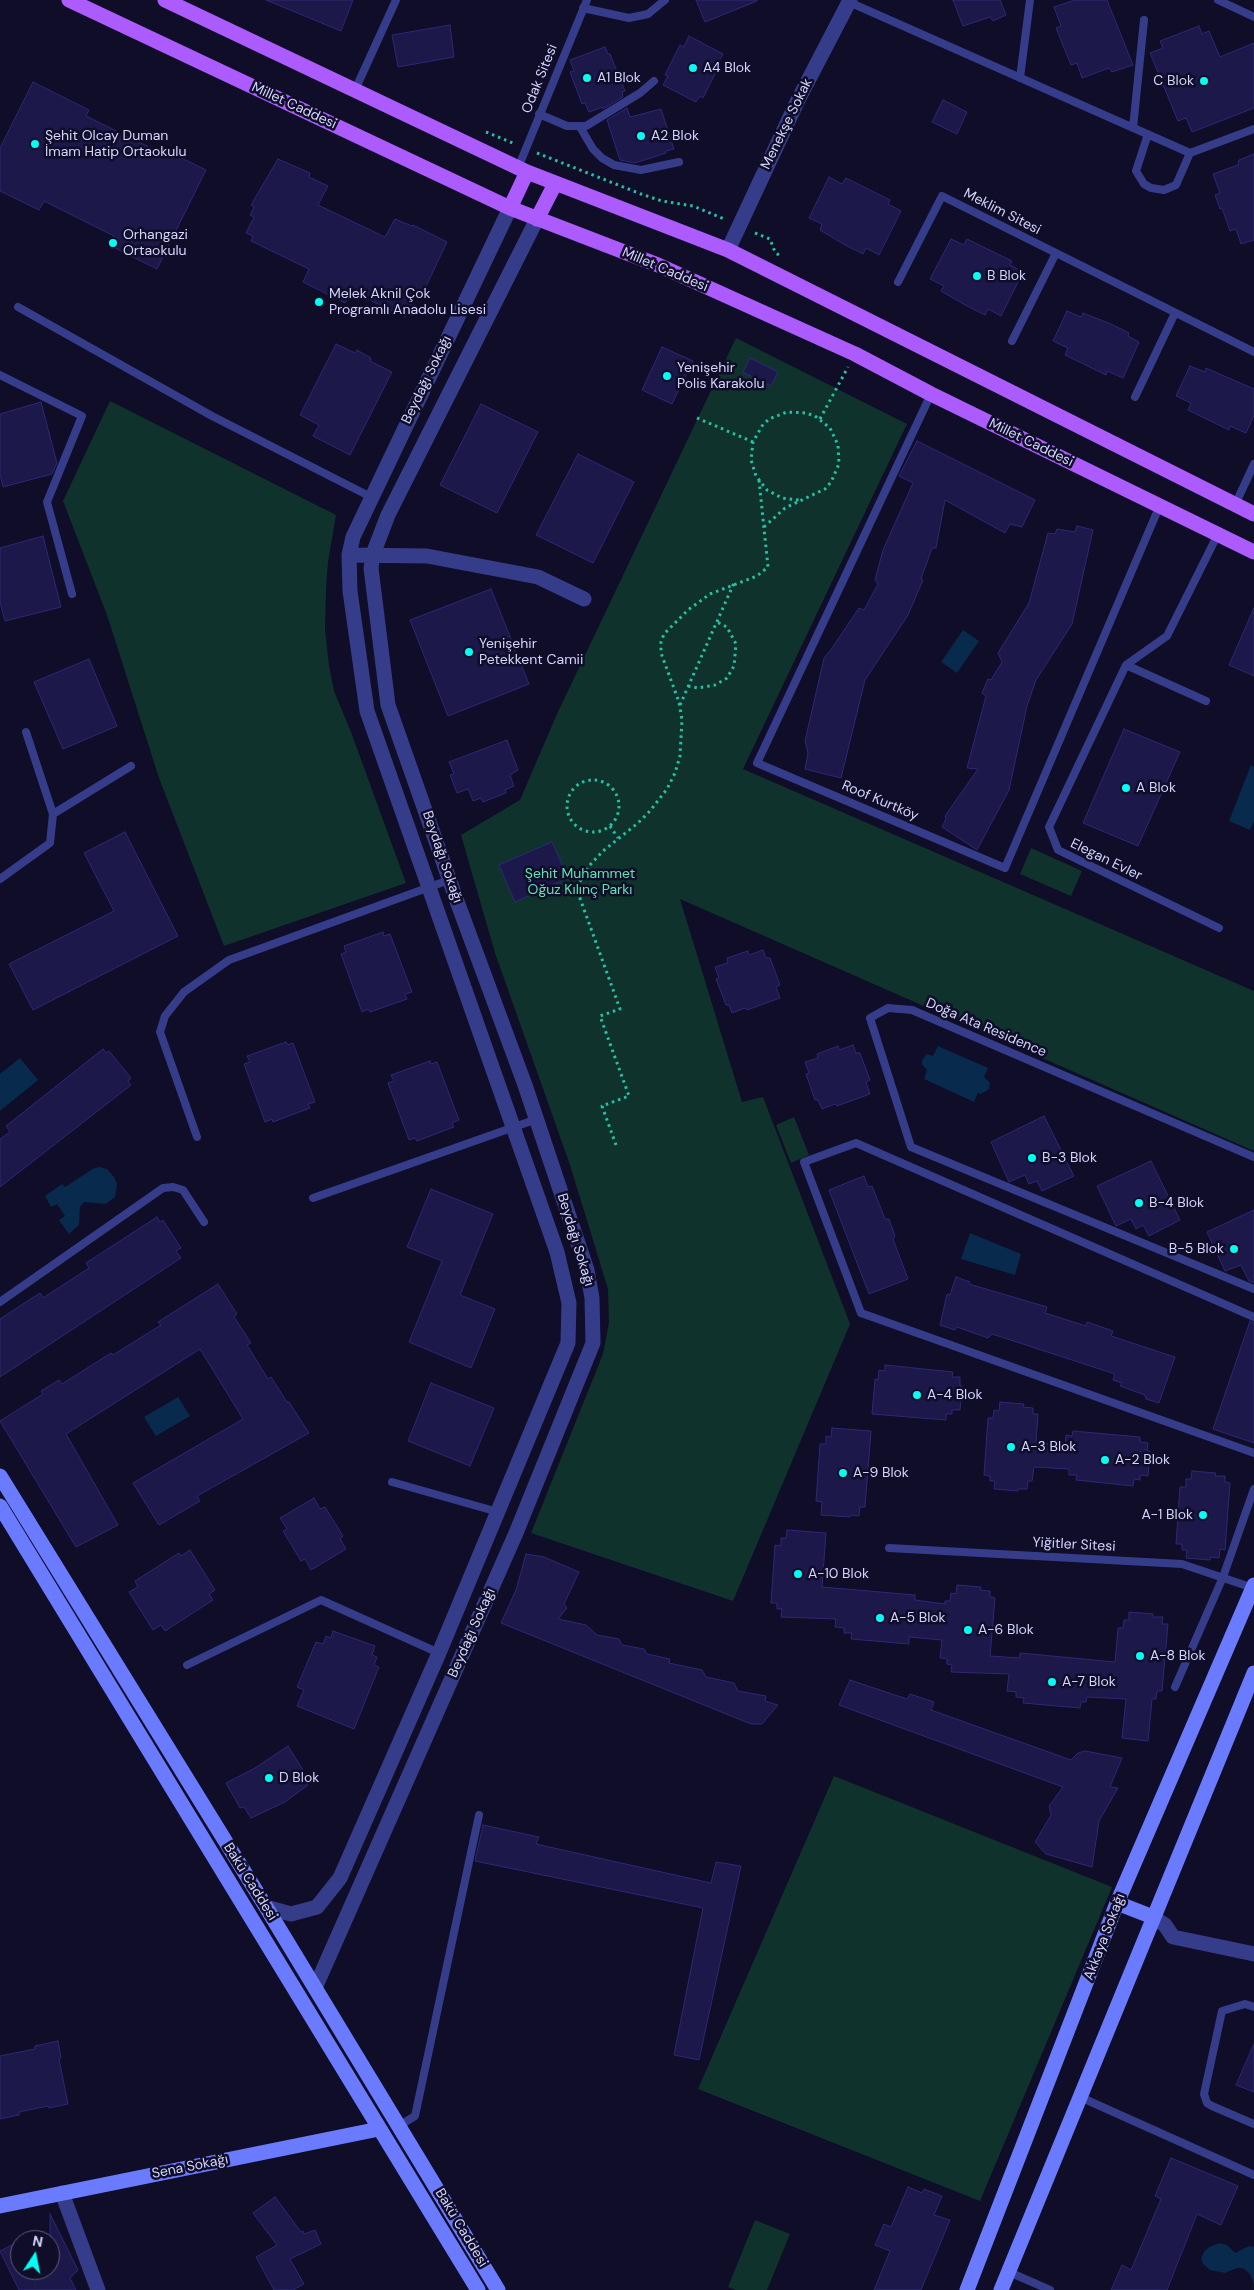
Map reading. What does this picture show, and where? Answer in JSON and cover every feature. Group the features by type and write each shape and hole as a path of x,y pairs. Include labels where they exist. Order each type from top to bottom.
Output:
{"main road":[{"name":"Millet Caddesi","path":"69,0 510,208 658,266 855,354 931,394 1254,552"},
{"path":"165,0 187,5 355,90 522,170 728,250 1254,514"},
{"path":"510,208 522,170"},
{"path":"538,219 555,184"},
{"name":"Bakü Caddesi","path":"0,1476 266,1907 498,2290"},
{"name":"Bakü Caddesi","path":"0,1506 478,2290"},
{"name":"Akkaya Sokağı","path":"967,2290 1117,1903 1254,1587"},
{"path":"1001,2290 1254,1673"},
{"path":"1117,1903 1153,1917"},
{"name":"Sena Sokağı","path":"0,2206 379,2129"}],"street":[{"name":"Menekşe Sokak","path":"728,250 798,100 849,1"},
{"name":"Beydağı Sokağı","path":"266,1907 291,1914 317,1907 340,1878 439,1653 568,1343 569,1303 556,1252 367,711 350,591 349,555 353,537 510,208"},
{"name":"Beydağı Sokağı","path":"315,1988 516,1533 592,1342 592,1298 587,1270 537,1119 449,880 388,705 371,568 372,554 388,515 538,219"},
{"path":"349,555 427,556 538,577 584,599"},
{"path":"1153,1917 1164,1925 1173,1937 1254,1954"},
{"path":"62,2193 98,2290"}],"lane":[{"path":"355,90 396,0"},
{"name":"Odak Sitesi","path":"522,170 539,114 586,0"},
{"path":"583,8 629,18 648,14 665,0"},
{"path":"1020,78 1030,0"},
{"path":"1218,0 1254,17"},
{"path":"849,1 1190,153 1254,130"},
{"path":"1133,128 1144,20"},
{"path":"539,114 567,126 580,127 592,124 654,81"},
{"path":"580,127 593,149 602,158 614,165 641,170 679,162"},
{"path":"1148,134 1136,171 1144,184 1151,188 1164,190 1176,185 1190,153"},
{"name":"Meklim Sitesi","path":"898,282 942,196 1254,352"},
{"path":"1012,341 1056,253"},
{"path":"18,307 212,416 371,497"},
{"path":"1135,397 1175,313"},
{"path":"0,375 82,416 47,502 72,594"},
{"name":"Roof Kurtköy","path":"931,394 757,763 1005,868 1160,505"},
{"path":"1235,505 1254,464"},
{"name":"Elegan Evler","path":"1218,534 1166,636 1126,665 1050,827 1058,850 1219,928"},
{"path":"1126,665 1206,701"},
{"path":"0,879 50,843 54,814 26,732"},
{"path":"54,814 131,766"},
{"path":"197,1137 160,1032 165,1016 184,992 229,960 429,889 449,880"},
{"name":"Doğa Ata Residence","path":"1254,1157 912,1010 888,1008 870,1018 911,1147 1254,1289"},
{"path":"313,1198 537,1119"},
{"path":"1254,1317 856,1143 804,1162 861,1313 1254,1453"},
{"path":"0,1302 163,1188 184,1190 204,1222"},
{"path":"392,1482 498,1512"},
{"path":"1175,1686 1223,1578 1254,1489"},
{"name":"Yiğitler Sitesi","path":"889,1548 1182,1564 1254,1587"},
{"path":"187,1665 322,1600 439,1653"},
{"path":"399,2126 415,2116 478,1815"},
{"path":"1254,2007 1245,2004 1222,2011 1204,2094 1207,2103 1254,2124"},
{"path":"1080,2096 1254,2175"},
{"path":"1009,2272 1050,2290"}],"path":[{"path":"820,420 855,354"},
{"path":"616,1146 602,1106 629,1096 600,1016 620,1009 577,890 581,877 589,866 603,850 650,811 667,789 675,774 683,736 679,706 661,653 661,642 664,634 697,602 734,583 757,576 768,567 759,480 751,460 753,442 762,426 778,415 797,411 820,420 830,428 838,445 839,464 831,482 825,489 808,498 790,500 774,494 759,480"},
{"path":"697,418 753,442"},
{"path":"764,527 785,508 799,500"},
{"path":"679,706 734,583"},
{"path":"688,686 707,687 721,682 727,678 734,666 736,644 727,627 717,622"},
{"path":"600,780 614,790 620,805 619,813 610,826 594,832 585,830 571,820 567,802 575,786 583,781 600,780"},
{"path":"610,826 618,838"}],"green space":[{"name":"Şehit Muhammet Oğuz Kılınç Parkı","path":"736,338 907,424 743,769 1254,991 1254,1151 680,899 742,1102 763,1097 850,1324 733,1601 531,1533 603,1354 609,1322 608,1289 570,1165 495,953 461,835 520,800 557,714"},
{"path":"110,401 336,515 328,562 326,589 325,629 329,666 334,691 351,732 406,883 224,946 159,778 107,615 63,501"},
{"path":"1031,848 1082,871 1071,896 1020,874"},
{"path":"794,1117 809,1155 791,1163 776,1125"},
{"path":"834,1776 1112,1887 980,2201 698,2089"},
{"path":"755,2220 790,2234 767,2290 736,2290 728,2287"}],"water":[{"path":"963,630 979,641 957,673 941,662"},
{"path":"1251,765 1254,767 1254,821 1250,830 1229,821"},
{"path":"938,1046 988,1068 984,1077 990,1083 989,1089 981,1094 978,1093 974,1102 924,1079 927,1070 922,1064 922,1060 927,1054 933,1056"},
{"path":"20,1058 38,1080 0,1111 0,1074"},
{"path":"94,1168 107,1169 114,1177 117,1184 115,1197 106,1204 84,1202 80,1207 79,1225 69,1234 59,1220 65,1216 57,1204 51,1207 45,1196 62,1184 65,1187"},
{"path":"970,1233 1021,1254 1015,1275 961,1259"},
{"path":"178,1397 190,1416 156,1436 144,1417"},
{"path":"1220,2243 1227,2245 1235,2253 1249,2246 1254,2247 1254,2284 1250,2274 1243,2268 1237,2268 1225,2273 1210,2270 1203,2264 1201,2259 1204,2252 1209,2247"}],"building":[{"path":"266,0 353,0 341,31"},
{"path":"696,0 757,0 757,1 705,22"},
{"path":"953,0 1000,0 1006,15 993,21 990,17 963,26"},
{"path":"1075,0 1107,0 1133,65 1112,72 1109,68 1082,78 1077,63 1071,65 1056,28 1061,26 1054,7"},
{"path":"450,25 454,57 398,67 392,35"},
{"name":"C Blok","path":"1199,26 1202,34 1209,31 1220,57 1254,43 1254,108 1192,132 1186,118 1178,121 1150,53 1163,48 1160,41"},
{"name":"A4 Blok","path":"689,36 723,54 703,98 700,96 696,102 663,85 668,76 665,75 680,45 684,47"},
{"name":"A1 Blok","path":"605,47 608,54 610,54 625,91 622,92 623,97 603,109 603,107 589,112 585,103 582,104 570,72 574,71 570,60"},
{"path":"33,82 89,110 86,116 157,151 159,147 206,170 157,269 109,245 114,236 44,201 39,210 0,191 0,148"},
{"path":"943,100 967,112 957,134 932,122"},
{"name":"A2 Blok","path":"627,108 630,117 661,109 674,149 635,163 620,160 607,120"},
{"path":"1254,154 1254,240 1241,244 1236,229 1230,231 1222,208 1220,209 1215,195 1220,193 1213,174 1238,165 1239,160"},
{"path":"278,159 310,173 309,177 328,186 318,205 385,237 395,219 413,225 447,242 421,297 416,295 405,317 351,291 345,303 303,282 309,269 251,241 253,236 246,233 254,217 250,215 254,207 251,205"},
{"path":"829,177 842,184 846,178 890,200 888,204 901,211 879,255 866,248 863,254 845,245 820,230 822,224 809,218"},
{"name":"B Blok","path":"951,239 964,245 967,239 1012,261 1010,265 1023,272 1001,316 988,309 985,315 967,306 941,291 944,286 930,279"},
{"path":"1067,311 1081,317 1083,313 1111,324 1129,333 1128,336 1139,342 1123,378 1107,371 1106,375 1065,355 1068,348 1053,341"},
{"path":"336,344 355,353 357,350 371,358 370,361 392,372 350,455 313,436 319,425 300,415"},
{"name":"Yenişehir Polis Karakolu","path":"662,347 693,361 672,404 642,390"},
{"path":"750,358 778,372 771,386 743,372"},
{"path":"1190,366 1205,372 1206,368 1254,389 1254,415 1246,433 1230,426 1229,430 1188,410 1191,403 1176,396"},
{"path":"41,402 57,463 52,474 3,487 0,474 0,414"},
{"path":"481,404 538,432 497,513 440,485"},
{"path":"917,441 1035,500 1022,527 1010,524 1005,533 945,500 936,548 932,548 921,579 923,580 908,615 865,680 841,778 805,769 808,753 805,741 824,658 859,608 864,610 878,584 875,580 883,550 913,483 899,476"},
{"path":"578,454 634,482 593,563 536,535"},
{"path":"1077,526 1093,530 1072,624 1036,680 1027,706 1009,790 977,850 942,827 946,819 945,816 978,769 967,768 986,696 982,693 988,679 991,680 1002,662 998,653 1029,603 1048,533 1055,534 1057,529 1075,532"},
{"path":"43,536 61,607 5,621 0,602 0,548"},
{"name":"Yenişehir Petekkent Camii","path":"491,589 529,684 448,716 410,620"},
{"path":"1254,608 1254,676 1229,665"},
{"path":"89,659 117,726 63,749 34,682"},
{"name":"A Blok","path":"1124,729 1180,752 1138,846 1083,823"},
{"path":"507,740 518,770 510,775 514,786 505,790 506,793 483,802 481,798 473,801 468,789 457,793 450,775 454,774 449,762"},
{"path":"125,832 178,936 33,1010 9,964 114,911 84,853"},
{"path":"552,842 568,878 515,902 499,865"},
{"path":"383,932 384,936 390,934 412,992 405,994 407,999 370,1012 368,1009 362,1012 341,954 346,952 344,946"},
{"path":"763,950 766,958 770,958 780,985 776,987 780,998 747,1010 745,1008 732,1013 729,1005 726,1005 716,979 719,978 715,967 728,963 727,958 748,951 749,955"},
{"path":"286,1042 288,1045 293,1043 315,1102 308,1104 310,1108 273,1122 272,1119 265,1122 244,1064 250,1062 247,1056"},
{"path":"853,1045 856,1053 860,1053 870,1080 866,1082 870,1094 837,1106 835,1104 822,1109 818,1100 815,1100 806,1074 809,1073 805,1062 818,1058 817,1054 838,1046 839,1050"},
{"path":"103,1049 106,1053 109,1051 131,1078 128,1081 131,1085 0,1187 0,1139 10,1132 6,1126"},
{"path":"430,1061 431,1064 437,1062 459,1120 452,1123 454,1127 417,1141 415,1138 409,1140 388,1083 394,1081 391,1075"},
{"name":"B-3 Blok","path":"1044,1116 1074,1176 1042,1191 1037,1181 1029,1184 1025,1175 1009,1182 991,1142"},
{"name":"B-4 Blok","path":"1151,1161 1180,1220 1149,1236 1143,1225 1136,1229 1131,1219 1116,1226 1097,1186"},
{"path":"864,1176 868,1187 872,1186 885,1219 889,1219 895,1236 893,1239 908,1279 869,1294 829,1190"},
{"path":"431,1189 493,1214 460,1295 495,1309 471,1368 409,1342 442,1261 407,1247"},
{"name":"B-5 Blok","path":"1254,1210 1254,1283 1249,1281 1241,1265 1225,1271 1207,1232"},
{"path":"157,1217 160,1222 163,1220 181,1248 176,1251 181,1258 0,1377 0,1319 40,1293 43,1298 89,1268 86,1263"},
{"path":"956,1277 970,1282 969,1284 1047,1307 1045,1313 1086,1326 1087,1322 1113,1331 1111,1336 1175,1357 1159,1403 1146,1399 1145,1395 1120,1386 1122,1383 1113,1380 1115,1374 992,1334 988,1338 957,1327 955,1330 940,1325 947,1294 950,1295"},
{"path":"218,1284 237,1314 234,1317 251,1343 247,1345 268,1379 271,1377 309,1433 197,1496 200,1501 159,1525 133,1483 243,1419 200,1349 66,1434 118,1525 76,1547 0,1421 43,1394 41,1391 59,1380 62,1384 111,1353 113,1355 161,1325 158,1322"},
{"path":"1250,1321 1254,1323 1254,1443 1213,1429"},
{"name":"A-4 Blok","path":"885,1365 953,1372 952,1377 960,1377 960,1386 962,1386 960,1410 952,1410 952,1414 946,1414 946,1420 872,1414 875,1379 878,1380 879,1370 885,1371"},
{"path":"431,1383 494,1408 470,1466 408,1441"},
{"path":"1000,1402 1024,1404 1023,1407 1033,1408 1033,1414 1038,1414 1036,1443 1065,1445 1066,1435 1072,1436 1073,1431 1140,1437 1140,1442 1148,1443 1147,1451 1150,1451 1148,1476 1140,1475 1140,1480 1134,1479 1133,1486 1076,1480 1077,1475 1069,1475 1069,1469 1034,1467 1032,1481 1028,1481 1027,1489 1018,1489 1018,1491 994,1489 995,1481 990,1481 990,1476 984,1475 988,1418 993,1418 994,1410 999,1411"},
{"name":"A-9 Blok","path":"832,1428 871,1431 865,1507 860,1507 859,1516 821,1515 822,1502 816,1501 820,1444 826,1444 826,1436 831,1437"},
{"name":"A-1 Blok","path":"1192,1471 1216,1473 1215,1476 1225,1476 1225,1482 1230,1483 1225,1550 1220,1549 1219,1558 1211,1557 1210,1560 1186,1558 1187,1550 1182,1550 1182,1544 1176,1544 1180,1487 1186,1487 1186,1479 1191,1479"},
{"path":"314,1498 320,1509 325,1507 343,1536 340,1539 346,1549 311,1570 305,1559 301,1561 283,1531 287,1529 280,1518"},
{"path":"787,1530 826,1533 822,1587 915,1595 915,1600 945,1604 945,1601 950,1601 951,1593 956,1594 957,1585 981,1587 980,1590 990,1591 990,1597 995,1598 990,1656 1020,1658 1020,1653 1115,1662 1118,1628 1123,1628 1124,1620 1129,1620 1129,1612 1153,1614 1153,1617 1163,1617 1162,1624 1168,1624 1162,1691 1157,1691 1156,1699 1152,1699 1148,1741 1122,1738 1126,1699 1087,1697 1086,1702 1081,1702 1080,1708 1023,1703 1024,1698 1016,1697 1016,1692 1007,1691 1009,1674 951,1672 952,1665 947,1664 947,1659 940,1658 942,1640 909,1637 909,1644 851,1639 852,1633 844,1633 844,1628 835,1627 836,1619 781,1617 782,1609 777,1609 777,1603 771,1603 775,1545 781,1546 781,1538 786,1538"},
{"path":"190,1550 215,1590 209,1594 213,1600 165,1631 161,1625 153,1630 129,1592 138,1587 135,1581 179,1553 181,1556"},
{"path":"526,1554 544,1557 579,1572 564,1604 567,1608 558,1619 586,1625 597,1635 619,1639 622,1645 644,1649 647,1654 670,1659 669,1663 702,1670 706,1677 734,1683 738,1691 766,1696 765,1701 778,1705 762,1724 751,1724 501,1623 516,1590"},
{"path":"333,1631 375,1646 372,1655 377,1657 374,1665 379,1667 354,1729 297,1706 304,1690 297,1687 316,1642 323,1644 326,1636 331,1638"},
{"path":"850,1680 907,1699 910,1694 934,1702 931,1710 1071,1760 1078,1753 1085,1751 1122,1758 1110,1787 1118,1788 1099,1821 1092,1867 1046,1854 1035,1842 1051,1815 1049,1806 1063,1787 839,1705"},
{"name":"D Blok","path":"288,1746 303,1770 299,1773 308,1785 285,1802 251,1818 244,1807 240,1808 226,1783 255,1768"},
{"path":"483,1825 539,1837 536,1844 711,1883 716,1862 741,1866 699,2060 674,2055 703,1908 475,1861"},
{"path":"58,2041 61,2058 59,2059 68,2104 19,2112 19,2115 0,2119 0,2056 35,2049 35,2046"},
{"path":"1254,2044 1254,2092 1236,2085"},
{"path":"1171,2158 1238,2186 1221,2225 1197,2214 1167,2290 1111,2290 1122,2265 1131,2270 1161,2199 1155,2196"},
{"path":"908,2187 922,2193 924,2189 942,2196 934,2215 950,2220 921,2290 874,2290 890,2251 875,2245 884,2224 891,2227"},
{"path":"275,2197 301,2232 303,2231 304,2234 315,2230 321,2244 290,2259 304,2284 293,2290 274,2290 256,2257 277,2245 253,2213"},
{"path":"50,2214 58,2230 50,2230"},
{"path":"60,2234 78,2270 70,2278 76,2290 19,2290 14,2280 60,2280"},
{"path":"10,2246 10,2272 0,2251"}],"place":[{"name":"A4 Blok","path":"693,68"},
{"name":"A1 Blok","path":"587,78"},
{"name":"C Blok","path":"1204,81"},
{"name":"A2 Blok","path":"641,136"},
{"name":"Şehit Olcay Duman İmam Hatip Ortaokulu","path":"35,144"},
{"name":"Orhangazi Ortaokulu","path":"113,243"},
{"name":"B Blok","path":"977,276"},
{"name":"Melek Aknil Çok Programlı Anadolu Lisesi","path":"319,302"},
{"name":"Yenişehir Polis Karakolu","path":"667,376"},
{"name":"Yenişehir Petekkent Camii","path":"469,652"},
{"name":"A Blok","path":"1126,788"},
{"name":"B-3 Blok","path":"1032,1158"},
{"name":"B-4 Blok","path":"1139,1203"},
{"name":"B-5 Blok","path":"1234,1249"},
{"name":"A-4 Blok","path":"917,1395"},
{"name":"A-3 Blok","path":"1011,1447"},
{"name":"A-2 Blok","path":"1105,1460"},
{"name":"A-9 Blok","path":"843,1473"},
{"name":"A-1 Blok","path":"1203,1515"},
{"name":"A-10 Blok","path":"798,1574"},
{"name":"A-5 Blok","path":"880,1618"},
{"name":"A-6 Blok","path":"968,1630"},
{"name":"A-8 Blok","path":"1140,1656"},
{"name":"A-7 Blok","path":"1052,1682"},
{"name":"D Blok","path":"269,1778"}]}
